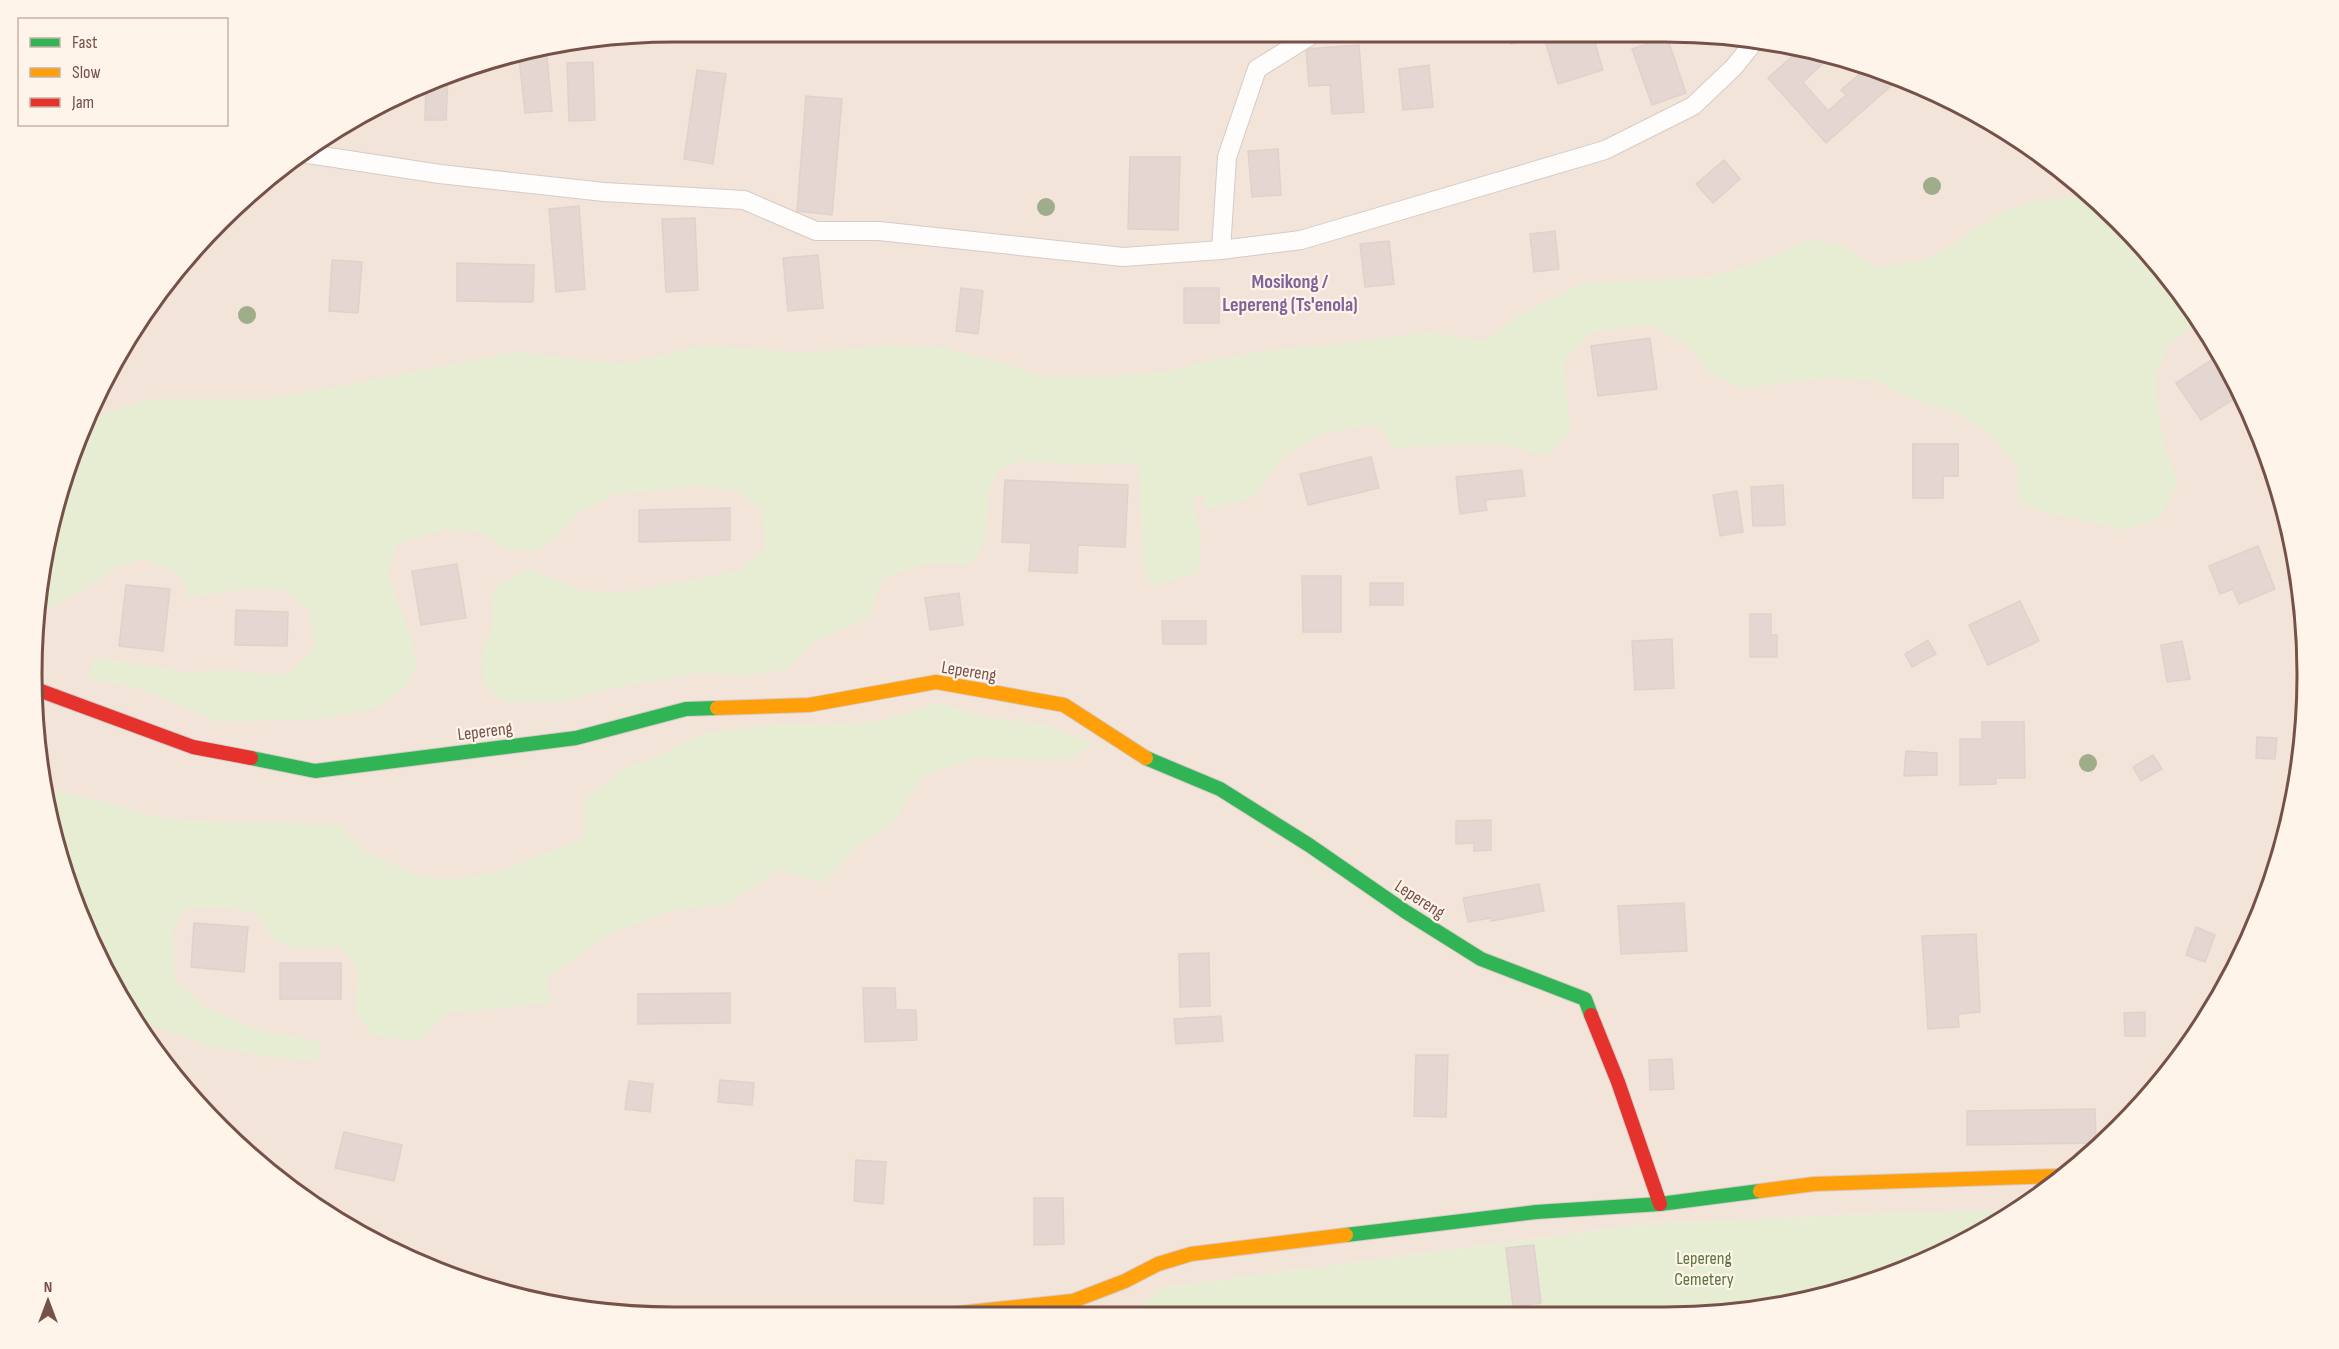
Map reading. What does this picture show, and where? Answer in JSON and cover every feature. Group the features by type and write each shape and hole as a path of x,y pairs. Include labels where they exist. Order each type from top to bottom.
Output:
{"street":[{"name":"Lepereng","path":"42,691 194,747 315,771 576,738 686,709 809,705 936,682 1064,705 1151,761 1220,789 1481,959 1585,999 1618,1082 1660,1204"},
{"path":"1016,1307 1073,1301 1125,1281 1158,1264 1191,1254 1285,1241 1536,1212 1660,1204 1814,1184 2050,1176"}],"lane":[{"path":"1221,250 1227,157 1257,69 1300,42"},
{"path":"315,155 440,174 592,191 744,200 816,231 879,231 1123,257 1221,250 1301,240 1605,150 1693,106 1734,67 1750,47"},
{"path":"2028,1177 2030,1190"}],"shaded area":[{"path":"1664,42 1747,47 1828,64 1907,90 1981,127 2050,173 2082,199 2140,257 2166,289 2212,358 2232,395 2249,432 2275,511 2285,551 2296,633 2296,716 2292,757 2285,798 2263,878 2249,917 2212,991 2166,1060 2140,1092 2082,1150 2050,1176 1999,1210 1644,1224 1161,1288 1140,1307 674,1307 592,1302 551,1295 471,1273 432,1259 358,1222 289,1176 257,1150 199,1092 173,1060 127,991 90,917 76,878 54,798 43,716 42,674 47,592 54,551 76,471 90,432 127,358 173,289 199,257 257,199 289,173 358,127 395,107 432,90 511,64 551,54 633,43"}],"green space":[{"path":"2079,196 2140,257 2192,327 2167,346 2156,377 2158,411 2164,448 2179,482 2159,519 2125,530 2041,511 2019,501 2017,467 1990,434 1957,413 1917,401 1874,380 1827,378 1741,388 1710,373 1686,344 1650,325 1592,332 1564,361 1570,432 1547,456 1505,445 1394,448 1377,424 1321,434 1284,456 1254,497 1206,510 1203,495 1192,499 1201,535 1199,573 1152,585 1144,567 1138,463 1082,465 1021,461 997,471 989,493 985,540 970,564 925,564 882,578 869,618 815,641 784,670 746,675 699,673 610,689 562,702 505,702 485,684 481,659 491,629 494,587 530,569 581,591 626,592 739,571 765,548 761,510 739,492 701,485 613,495 575,515 558,536 536,551 505,549 483,533 445,529 396,544 388,575 412,641 417,665 405,687 378,707 323,719 219,722 147,691 88,678 95,657 185,672 227,670 287,675 315,647 309,609 285,590 246,589 188,598 181,575 145,559 115,567 92,584 45,611 54,551 64,511 76,471 97,417 150,399 272,399 516,352 623,364 706,345 803,353 890,345 946,348 1003,363 1043,377 1111,376 1169,371 1221,358 1279,349 1351,343 1427,332 1485,341 1520,315 1583,283 1702,278 1754,265 1809,239 1842,246 1878,268 1931,258 2002,212 2032,202"},
{"path":"939,703 987,717 1047,725 1094,744 1067,760 977,758 921,777 894,822 857,846 822,883 777,870 729,904 670,911 605,936 547,978 551,1003 446,1013 419,1041 371,1035 355,1010 359,968 339,947 295,947 274,940 257,913 222,907 185,909 173,926 175,982 209,1010 263,1031 321,1042 318,1061 267,1057 211,1046 148,1025 107,954 90,917 64,838 52,789 162,817 206,821 340,825 365,852 424,878 463,879 504,870 583,838 585,799 622,770 704,733 781,724 830,725 880,721"},
{"name":"Lepereng Cemetery","path":"1999,1210 1944,1242 1907,1259 1828,1285 1747,1302 1664,1307 1140,1307 1161,1288 1644,1224"}],"building":[{"path":"1545,42 1595,42 1603,70 1558,84"},
{"path":"1652,42 1669,42 1686,93 1652,105 1632,49"},
{"path":"1359,45 1364,112 1332,114 1330,85 1309,86 1306,49"},
{"path":"1793,55 1824,63 1803,82 1828,111 1846,95 1841,90 1860,74 1892,85 1826,143 1768,78"},
{"path":"547,56 552,111 525,113 519,62"},
{"path":"593,62 595,120 569,121 567,63"},
{"path":"1429,65 1433,107 1403,110 1399,69"},
{"path":"697,70 726,74 713,164 684,159"},
{"path":"448,84 446,120 425,120 426,93"},
{"path":"806,96 842,99 832,215 797,211"},
{"path":"1278,149 1281,195 1252,197 1248,151"},
{"path":"1130,157 1180,157 1178,230 1128,229"},
{"path":"1724,160 1740,179 1713,203 1696,184"},
{"path":"579,206 585,289 556,292 549,209"},
{"path":"695,218 698,290 666,292 662,219"},
{"path":"1555,231 1559,269 1534,272 1530,234"},
{"path":"1389,241 1394,284 1365,287 1360,244"},
{"path":"818,255 823,308 788,311 783,258"},
{"path":"332,260 362,262 358,313 329,311"},
{"path":"457,263 534,265 533,302 457,301"},
{"path":"961,288 983,291 978,334 956,331"},
{"path":"1184,288 1219,288 1219,323 1184,323"},
{"path":"1650,338 1657,389 1598,396 1591,346"},
{"path":"2213,359 2234,399 2201,420 2176,383"},
{"path":"1913,444 1958,444 1958,476 1943,476 1943,498 1913,498"},
{"path":"1913,444 1958,444 1958,476 1943,476 1943,498 1913,498"},
{"path":"1371,457 1379,488 1308,505 1300,474"},
{"path":"1522,470 1525,496 1485,500 1487,510 1460,514 1456,477"},
{"path":"1005,480 1128,485 1125,547 1078,545 1077,573 1029,571 1031,543 1002,542"},
{"path":"1783,485 1785,525 1753,526 1751,487"},
{"path":"1737,491 1743,532 1720,536 1713,495"},
{"path":"730,508 730,540 639,542 639,510"},
{"path":"2258,546 2275,589 2239,604 2233,589 2220,594 2209,566"},
{"path":"457,564 466,618 421,625 412,571"},
{"path":"1302,576 1341,576 1341,632 1303,632"},
{"path":"1370,583 1403,583 1403,605 1370,605"},
{"path":"126,585 170,589 163,651 119,646"},
{"path":"959,593 963,625 930,630 925,598"},
{"path":"2020,601 2039,641 1988,665 1969,625"},
{"path":"236,610 288,612 287,646 235,645"},
{"path":"1750,614 1771,614 1771,635 1777,635 1777,657 1750,657"},
{"path":"1162,621 1206,621 1206,644 1163,644"},
{"path":"1672,639 1674,688 1635,690 1632,641"},
{"path":"1928,640 1936,654 1912,667 1905,654"},
{"path":"2182,641 2190,679 2167,682 2161,645"},
{"path":"1982,722 2024,722 2025,778 1996,778 1996,784 1960,785 1960,739 1982,739"},
{"path":"2257,737 2277,738 2275,759 2256,758"},
{"path":"1906,751 1937,753 1937,775 1904,776"},
{"path":"2153,755 2162,769 2141,781 2133,767"},
{"path":"1491,820 1491,850 1474,851 1474,843 1456,844 1456,821"},
{"path":"1539,884 1544,911 1491,921 1491,918 1468,922 1463,898"},
{"path":"1684,903 1687,951 1621,954 1618,906"},
{"path":"194,923 248,927 244,972 191,967"},
{"path":"2196,927 2215,935 2205,962 2186,955"},
{"path":"1976,934 1980,1012 1958,1014 1959,1027 1928,1029 1922,936"},
{"path":"1209,953 1210,1006 1180,1007 1179,954"},
{"path":"280,963 341,963 341,999 280,999"},
{"path":"863,988 895,988 896,1010 916,1010 917,1040 865,1042"},
{"path":"730,993 730,1023 638,1024 638,994"},
{"path":"2145,1012 2145,1036 2125,1036 2124,1013"},
{"path":"1221,1016 1223,1041 1176,1044 1174,1019"},
{"path":"1416,1055 1448,1055 1446,1117 1414,1116"},
{"path":"1672,1059 1674,1089 1650,1090 1649,1060"},
{"path":"720,1080 754,1083 752,1105 718,1102"},
{"path":"629,1081 653,1084 650,1112 625,1109"},
{"path":"2095,1109 2096,1137 2089,1143 1967,1145 1967,1111"},
{"path":"344,1132 402,1145 394,1181 335,1168"},
{"path":"856,1160 886,1162 883,1204 854,1201"},
{"path":"1034,1198 1063,1198 1064,1244 1034,1245"},
{"path":"1534,1245 1541,1303 1513,1307 1506,1248"}],"traffic: fast":[{"path":"251,758 315,771 576,738 686,709 717,708"},
{"path":"1146,758 1220,789 1481,959 1585,999 1591,1015"},
{"path":"1346,1235 1536,1212 1660,1204 1760,1191"}],"traffic: slow":[{"path":"717,708 809,705 936,682 1064,705 1146,758"},
{"path":"1760,1191 1814,1184 2050,1176"},
{"path":"1016,1307 1073,1301 1125,1281 1158,1264 1191,1254 1346,1235"}],"traffic: jam":[{"path":"42,691 193,747 251,758"},
{"path":"1591,1015 1618,1082 1660,1204"}],"district":[{"name":"Mosikong / Lepereng (Ts'enola)","path":"1290,292"}]}
